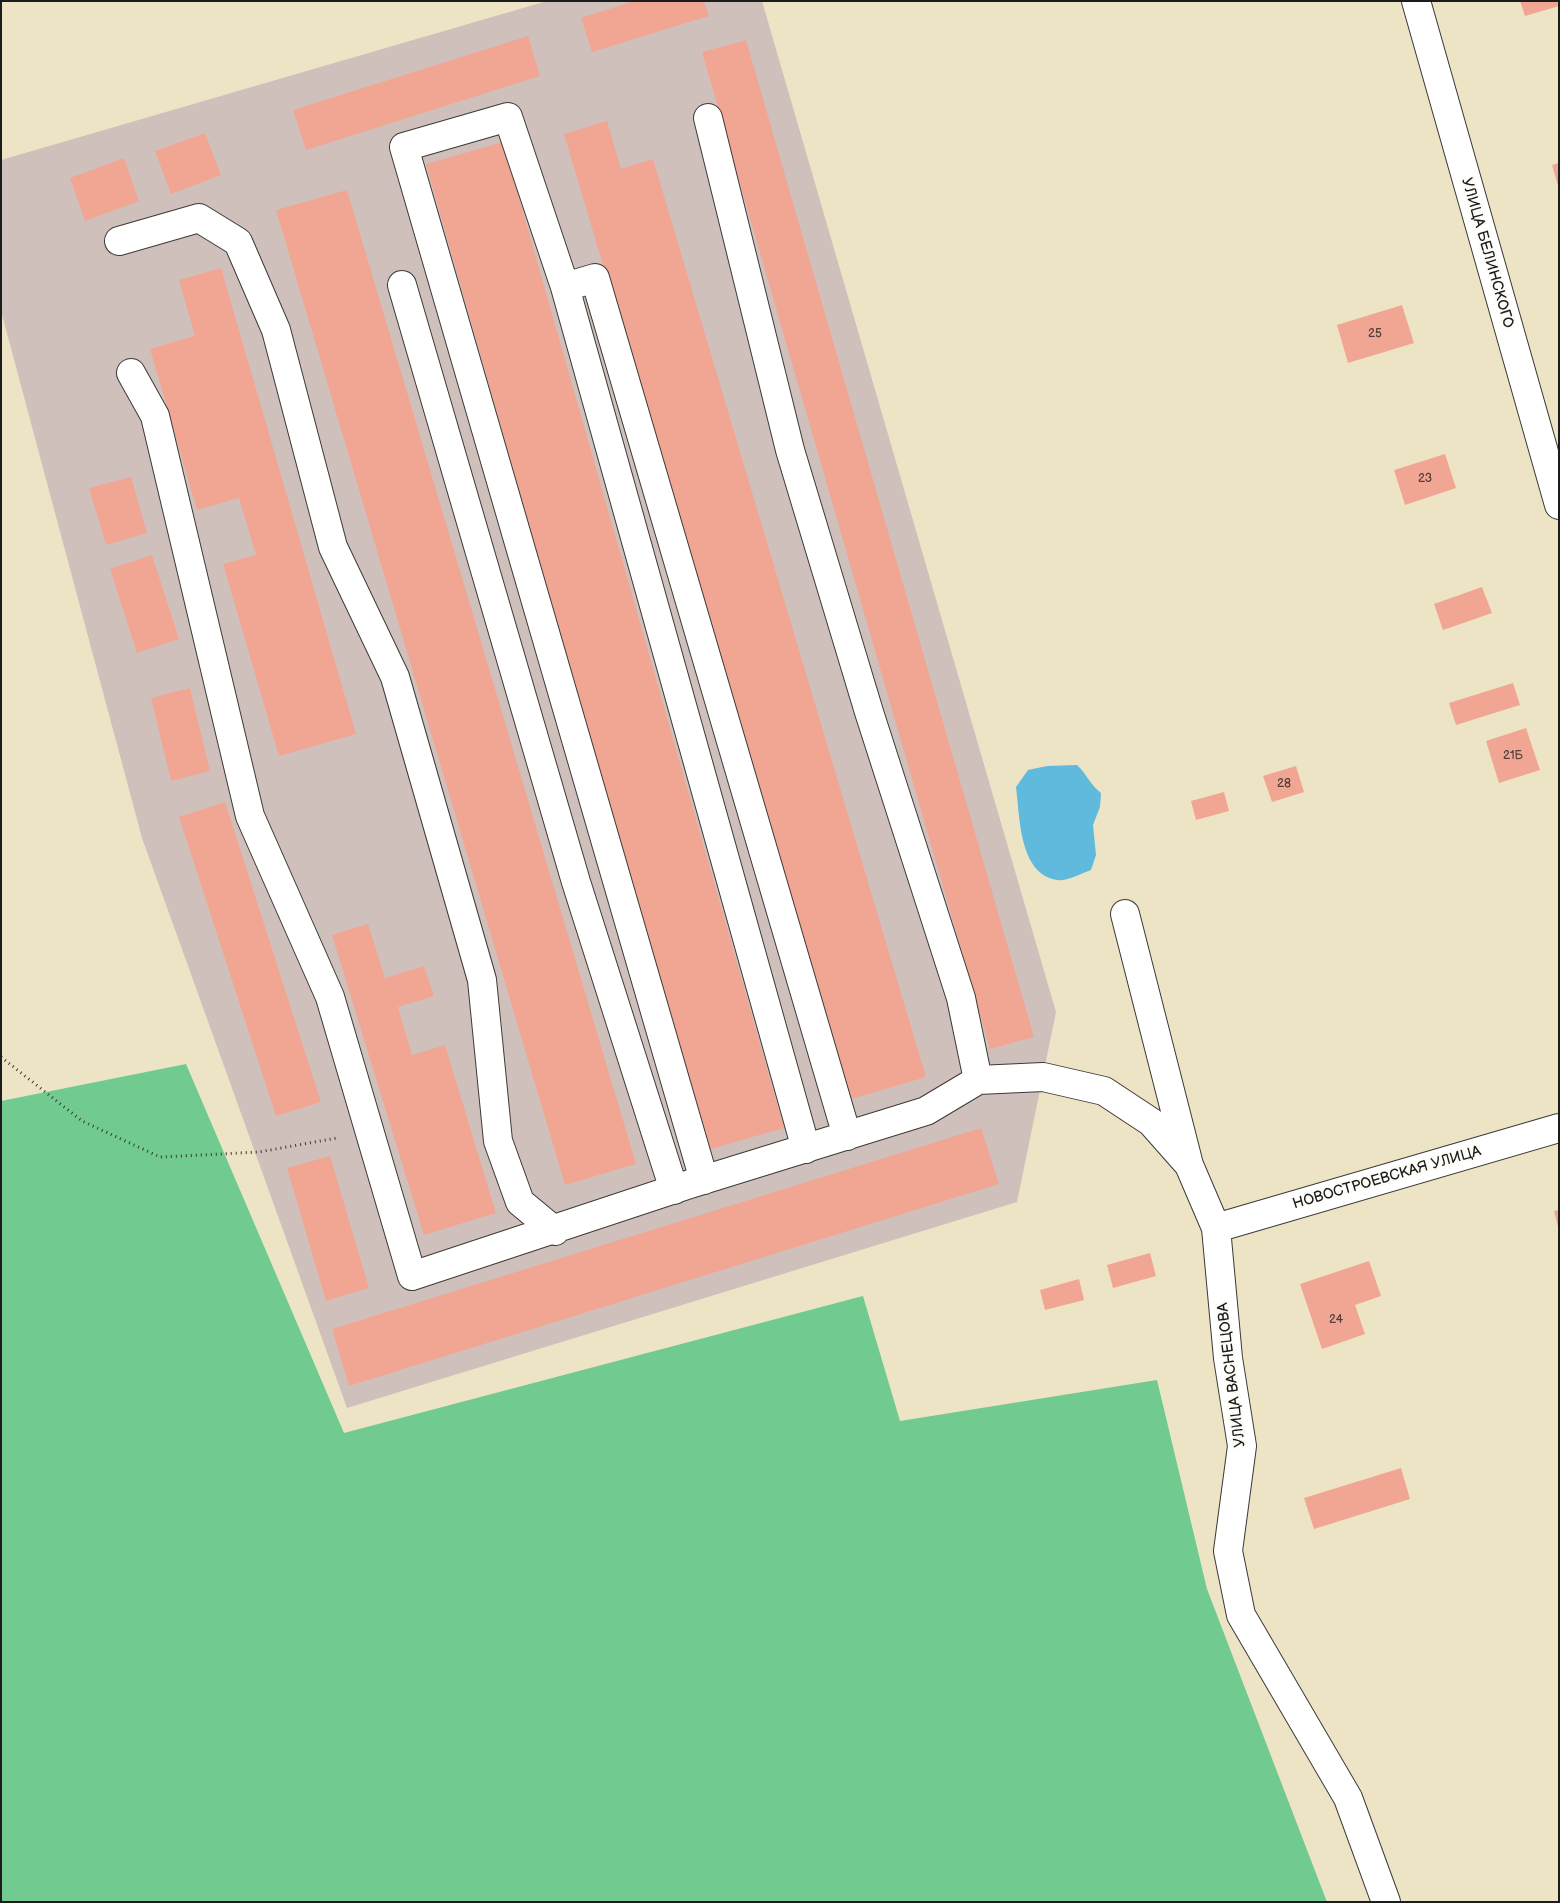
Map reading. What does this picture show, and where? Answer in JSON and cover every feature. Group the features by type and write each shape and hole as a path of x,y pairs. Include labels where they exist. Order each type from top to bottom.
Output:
{"street":[{"name":"УЛИЦА БЕЛИНСКОГО","path":"1416,1 1559,505"},
{"path":"704,1180 404,147 508,117 565,287 806,1149"},
{"path":"708,118 790,450 869,712 962,998 978,1080"},
{"path":"120,241 199,218 238,242 276,330 333,547 395,677 482,980 498,1141 520,1202 555,1231"},
{"path":"565,287 595,278 847,1136"},
{"path":"402,285 576,882 674,1190"},
{"path":"131,372 155,416 250,816 330,997 412,1276 555,1231 704,1180 926,1112 978,1080 1043,1077 1104,1091 1151,1122 1189,1165"},
{"name":"УЛИЦА ВАСНЕЦОВА","path":"1125,914 1189,1165 1216,1228 1228,1358 1242,1446 1228,1551 1241,1615 1348,1798 1386,1902"},
{"name":"НОВОСТРОЕВСКАЯ УЛИЦА","path":"1216,1228 1559,1128"}],"path":[{"path":"1,1057 82,1121 160,1157 259,1152 370,1133"}],"shaded area":[{"path":"547,1 762,1 1056,1012 1017,1202 347,1408 142,838 1,311 1,160"}],"green space":[{"path":"186,1064 344,1433 863,1296 900,1421 1157,1380 1207,1589 1327,1902 1,1902 1,1101"}],"water":[{"path":"1077,765 1101,793 1100,807 1093,825 1096,855 1091,870 1069,879 1057,880 1044,876 1028,856 1021,828 1016,787 1028,770 1047,766"}],"building":[{"path":"634,1 704,1 709,16 592,52 581,18"},
{"path":"1520,1 1557,1 1559,6 1525,16"},
{"path":"528,36 540,76 306,150 293,110"},
{"path":"746,40 1034,1037 990,1049 702,52"},
{"path":"607,121 621,169 653,159 926,1077 851,1099 564,134"},
{"path":"205,133 221,175 171,194 155,151"},
{"path":"503,142 784,1128 707,1150 426,164"},
{"path":"124,158 139,201 85,221 70,178"},
{"path":"1559,163 1559,185 1558,186 1552,165"},
{"path":"347,190 636,1164 565,1185 276,210"},
{"path":"221,268 356,734 279,756 223,564 256,555 239,498 197,510 150,349 195,336 179,280"},
{"path":"1402,305 1414,343 1348,363 1337,325"},
{"path":"1445,454 1456,488 1405,505 1394,470"},
{"path":"131,477 147,533 106,545 89,488"},
{"path":"152,555 179,639 137,653 110,569"},
{"path":"1482,587 1492,613 1443,630 1434,604"},
{"path":"1513,683 1520,705 1456,725 1449,703"},
{"path":"190,688 210,771 171,781 151,698"},
{"path":"1526,728 1540,770 1499,783 1486,741"},
{"path":"1296,766 1304,792 1272,802 1263,776"},
{"path":"1224,792 1229,811 1196,820 1191,801"},
{"path":"225,802 321,1102 276,1116 179,817"},
{"path":"368,924 385,978 424,966 434,996 398,1007 412,1055 445,1045 496,1213 424,1235 332,935"},
{"path":"981,1128 999,1184 349,1386 332,1329"},
{"path":"330,1156 369,1288 326,1301 287,1168"},
{"path":"1559,1210 1559,1226 1558,1227 1554,1211"},
{"path":"1150,1253 1156,1276 1113,1288 1107,1265"},
{"path":"1369,1261 1381,1296 1355,1305 1365,1334 1322,1349 1300,1284"},
{"path":"1079,1279 1084,1300 1045,1310 1040,1290"},
{"path":"1401,1468 1410,1499 1314,1529 1304,1498"}]}
